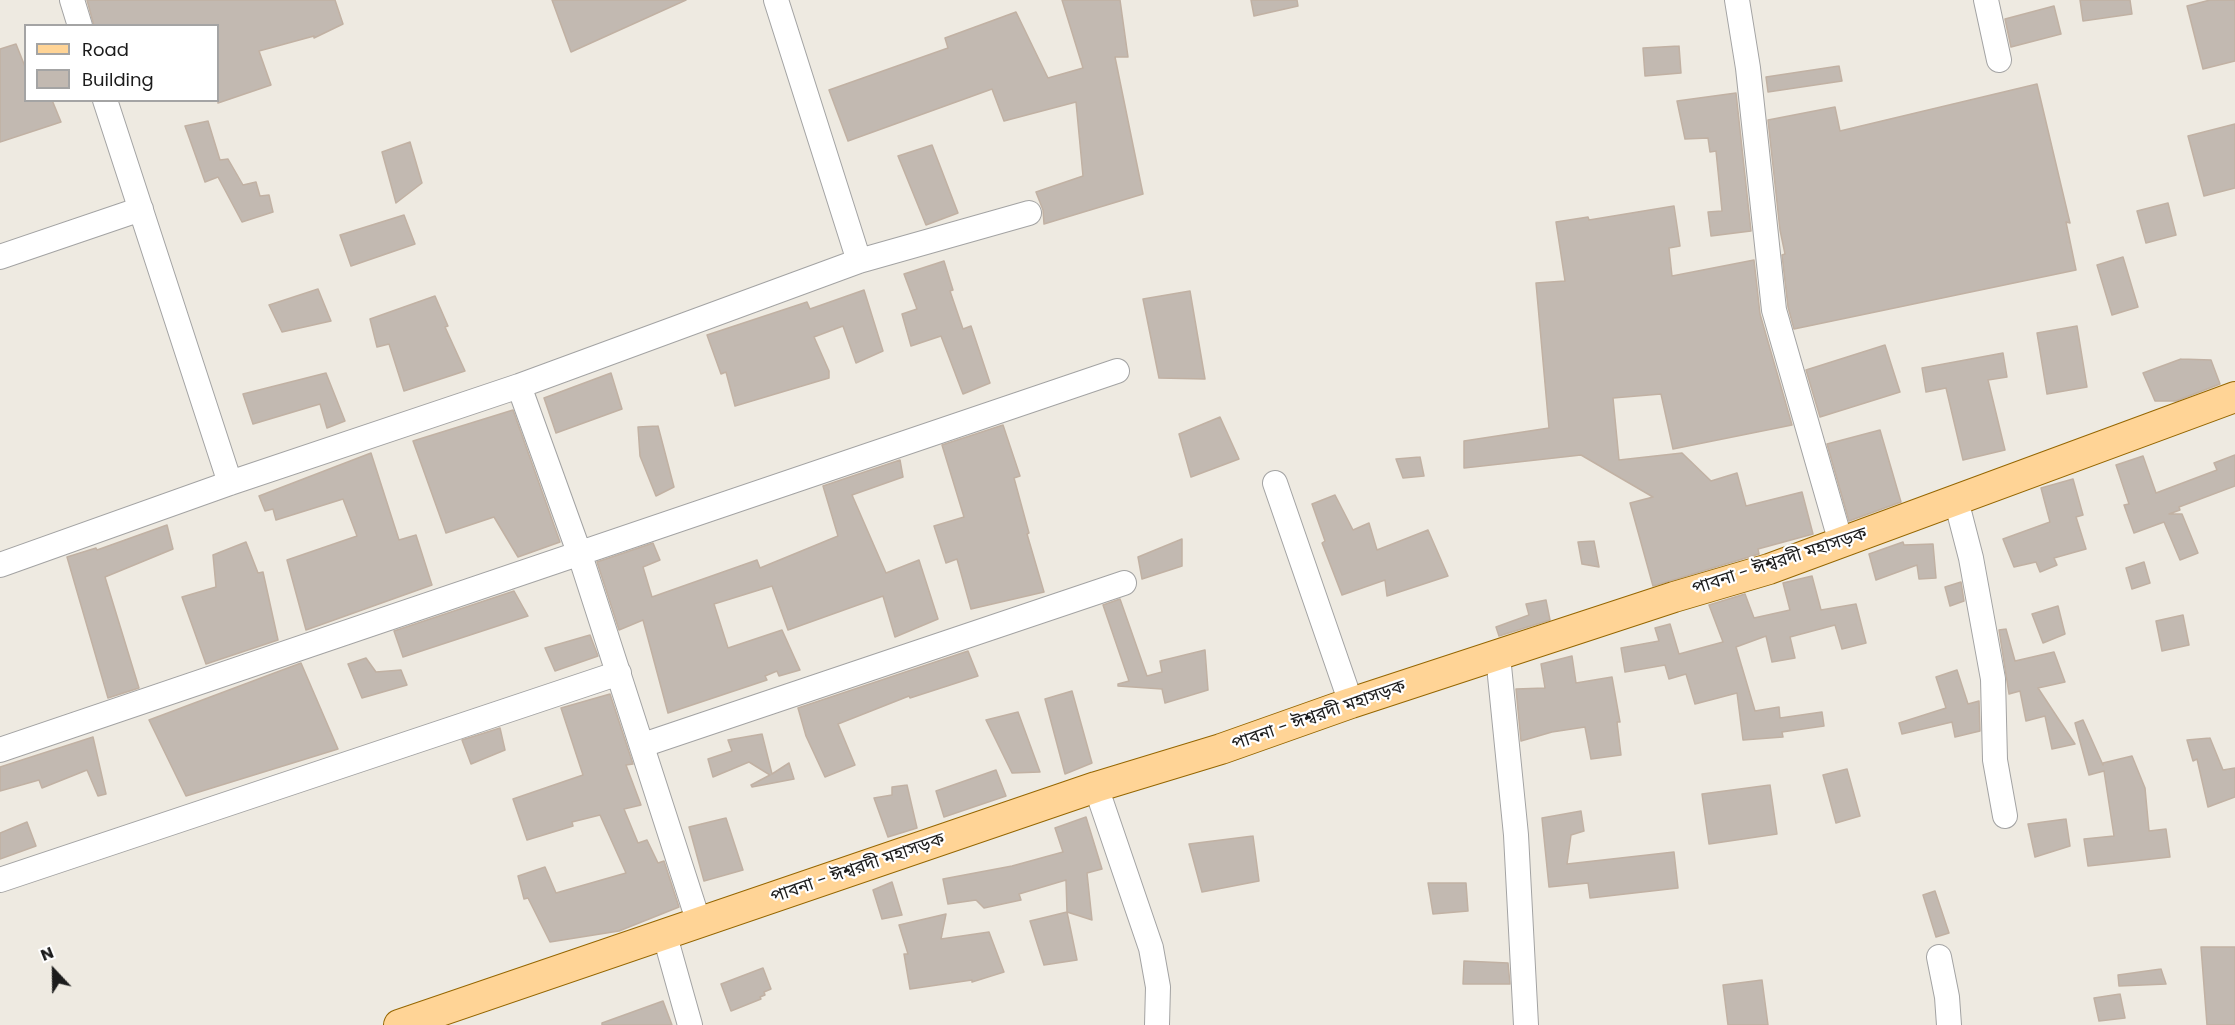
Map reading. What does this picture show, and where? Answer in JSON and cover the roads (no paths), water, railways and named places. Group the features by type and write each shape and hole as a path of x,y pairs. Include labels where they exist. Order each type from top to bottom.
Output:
{"main road":[{"name":"পাবনা - ঈশ্বরদী মহাসড়ক","path":"399,1025 1096,787 1221,749 1351,703 1769,568 2235,397"}],"street":[{"path":"72,0 79,24"},
{"path":"776,0 859,261"},
{"path":"1737,0 1748,68 1774,310 1841,543"},
{"path":"1986,0 1999,60"},
{"path":"106,102 230,483"},
{"path":"0,257 141,209"},
{"path":"0,565 230,483 519,386 859,261 1029,213"},
{"path":"0,750 1117,371"},
{"path":"519,386 580,555 699,923"},
{"path":"1275,483 1351,703"},
{"path":"1956,500 1971,558 1993,679 1995,760 2005,816"},
{"path":"643,745 1124,583"},
{"path":"1498,656 1516,835 1526,1025"},
{"path":"0,880 619,673"},
{"path":"1096,787 1151,948 1158,987 1157,1025"},
{"path":"665,936 690,1025"},
{"path":"1939,957 1947,997 1949,1025"}]}
